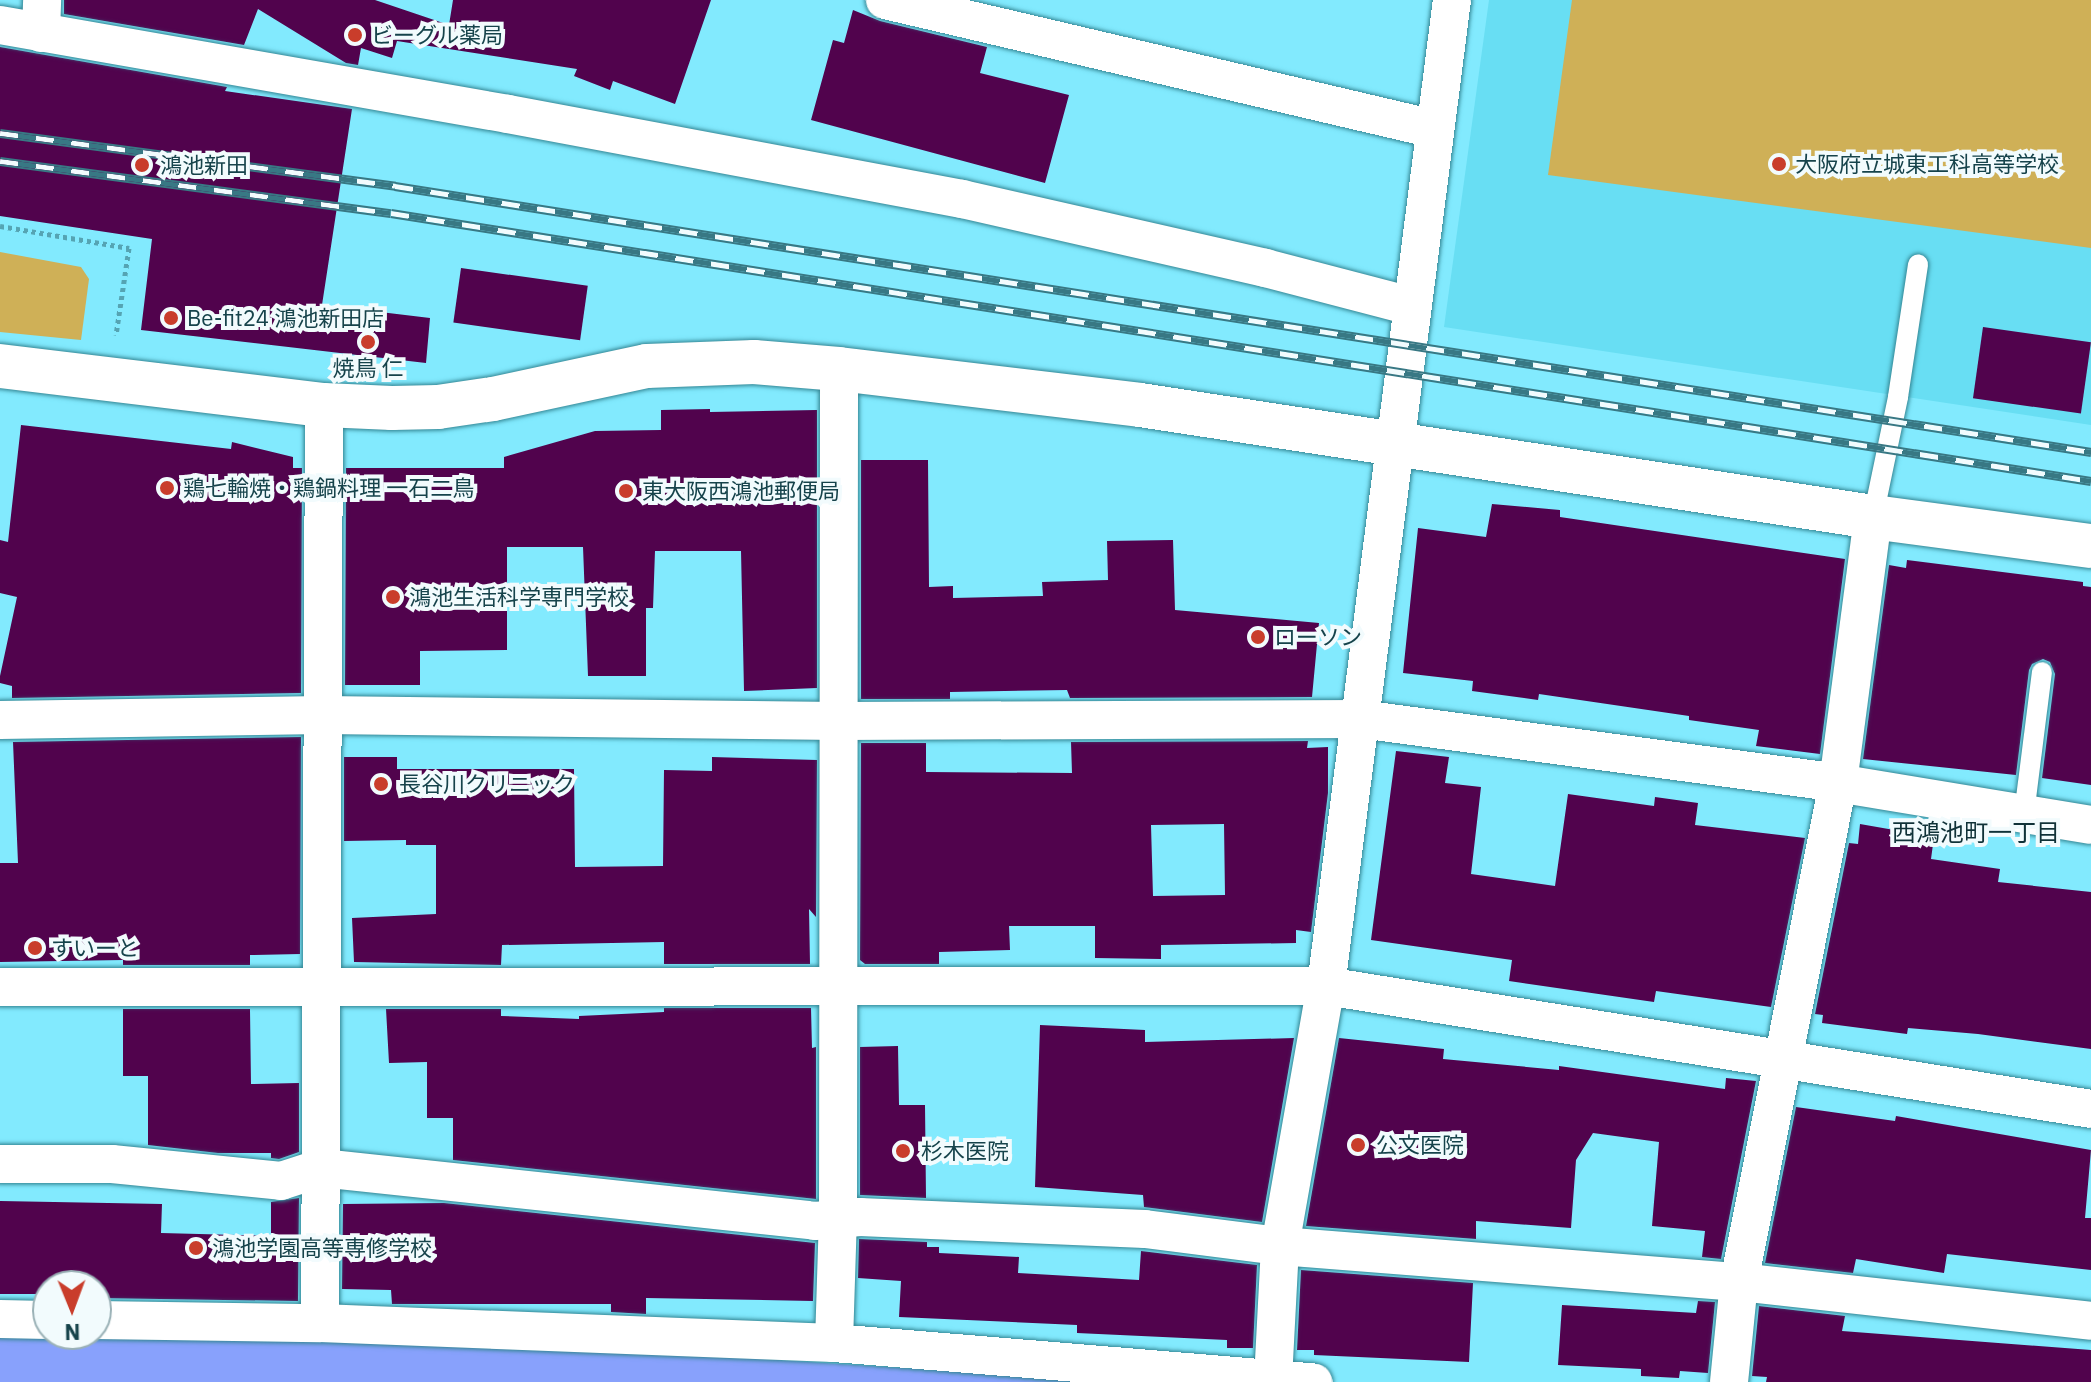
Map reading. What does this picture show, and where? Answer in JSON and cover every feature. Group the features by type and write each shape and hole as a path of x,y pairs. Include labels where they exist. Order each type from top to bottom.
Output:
{"street":[{"path":"885,0 1434,129"},
{"path":"1273,1380 1280,1246 1326,986 1452,0"},
{"path":"0,25 42,17 508,114 962,199 1265,268 1411,306"},
{"path":"0,366 324,405 438,407 524,393 647,366 754,362 839,369 1140,405 1873,517 2091,546"},
{"path":"834,1343 838,1219 839,369"},
{"path":"320,1323 319,987 324,405"},
{"path":"1729,1382 1739,1282 1838,783 1873,517"},
{"path":"0,720 323,715 839,721 1360,719 1838,783 2091,825"},
{"path":"0,987 1326,986 1786,1057 2091,1109"},
{"path":"0,1164 112,1164 281,1181 321,1168 815,1221 860,1217 1145,1229 1280,1246 1739,1282 2091,1321"},
{"path":"0,1319 32,1320"},
{"path":"112,1320 320,1323 834,1343 1313,1382"}],"lane":[{"path":"1873,517 1898,397 1918,265"},
{"path":"2024,814 2042,672"}],"path":[{"path":"0,226 129,248 114,351"}],"shaded area":[{"name":"大阪府立城東工科高等学校","path":"1489,0 2091,0 2091,425 1444,327"},
{"path":"1572,0 2091,0 2091,248 1548,175"},
{"path":"0,252 81,267 89,279 81,340 0,332"},
{"path":"0,1334 32,1334 32,1350 112,1350 112,1335 419,1337 1121,1382 0,1382"}],"building":[{"path":"64,0 375,0 449,25 453,0 711,0 675,104 613,81 610,90 574,76 577,69 397,41 392,58 361,48 358,65 346,63 258,9 244,45 64,14"},
{"path":"853,10 880,21 987,47 980,73 1069,95 1045,183 811,120 833,40 844,43"},
{"path":"0,47 227,87 225,91 352,109 322,305 430,318 426,363 141,330 152,239 0,216"},
{"path":"461,268 588,286 580,340 453,322"},
{"path":"1983,327 2091,342 2081,413 1973,398"},
{"path":"710,409 710,412 817,410 817,688 744,691 741,551 655,551 653,608 646,608 646,676 588,676 583,547 507,547 507,650 420,651 420,685 345,685 346,468 504,468 504,457 595,431 661,430 661,410"},
{"path":"21,425 231,449 232,442 293,457 293,468 302,468 301,693 12,698 12,686 0,683 0,676 17,597 0,593 0,540 8,542"},
{"path":"861,460 928,460 929,587 953,586 953,598 1043,596 1042,582 1108,580 1107,541 1173,540 1175,610 1319,623 1312,697 1070,698 1067,690 950,692 950,699 861,699"},
{"path":"1492,504 1560,510 1560,517 1845,559 1820,754 1756,746 1759,730 1689,720 1689,716 1539,694 1538,700 1472,691 1473,681 1403,673 1418,528 1486,537"},
{"path":"1907,560 2083,582 2083,586 2091,587 2091,785 2042,778 2055,674 2050,662 2043,659 2032,664 2029,670 2016,775 1863,759 1889,565 1906,568"},
{"path":"301,737 300,954 250,955 250,965 123,965 123,960 0,962 0,863 18,863 13,742"},
{"path":"1308,741 1307,748 1328,747 1328,793 1311,932 1296,930 1296,943 1161,945 1161,959 1095,958 1095,926 1009,926 1010,950 939,952 939,964 865,964 860,960 861,743 926,743 926,772 1072,773 1071,742","holes":["1224,824 1225,895 1153,896 1151,825"]},
{"path":"1396,751 1449,757 1445,783 1481,787 1471,874 1555,886 1568,794 1654,806 1655,797 1698,803 1695,825 1805,838 1771,1007 1656,991 1654,1002 1509,981 1512,960 1371,940"},
{"path":"344,757 397,757 397,769 574,769 575,867 663,866 664,770 712,771 712,757 817,760 816,917 809,909 810,964 664,964 664,942 502,945 501,965 354,962 352,918 436,914 436,845 406,845 406,840 344,841"},
{"path":"1860,824 1934,837 1931,859 2000,869 1998,882 2091,892 2091,1049 1978,1034 1908,1028 1907,1034 1822,1023 1823,1015 1815,1014 1849,843 1858,844"},
{"path":"664,1008 811,1008 812,1048 816,1047 816,1199 453,1160 453,1118 427,1118 427,1062 389,1063 386,1009 501,1009 501,1016 579,1019 579,1016 664,1012"},
{"path":"123,1009 250,1009 251,1084 299,1083 299,1152 279,1159 271,1158 271,1153 218,1153 148,1145 148,1076 123,1076"},
{"path":"1040,1025 1145,1030 1145,1042 1294,1038 1262,1222 1144,1207 1143,1195 1035,1187"},
{"path":"1339,1038 1444,1049 1443,1059 1559,1070 1559,1066 1725,1089 1726,1078 1756,1081 1721,1259 1702,1257 1705,1231 1652,1226 1659,1142 1593,1133 1576,1160 1571,1228 1476,1221 1476,1239 1306,1226"},
{"path":"898,1046 899,1105 925,1105 926,1198 860,1195 860,1047"},
{"path":"1796,1107 1895,1121 1896,1116 2091,1150 2085,1218 2091,1218 2091,1270 1947,1254 1944,1273 1856,1259 1853,1273 1765,1263"},
{"path":"299,1198 298,1301 112,1298 112,1270 32,1270 32,1294 0,1294 0,1201 162,1204 161,1233 271,1236 271,1202"},
{"path":"444,1203 815,1243 813,1301 646,1298 646,1314 611,1312 611,1304 392,1304 391,1290 342,1289 343,1204"},
{"path":"859,1239 927,1242 927,1247 939,1247 939,1253 1019,1257 1018,1273 1139,1280 1141,1251 1257,1265 1253,1348 1227,1348 1227,1340 1077,1333 1077,1325 899,1317 901,1281 858,1278"},
{"path":"1301,1270 1473,1283 1469,1362 1314,1355 1314,1350 1297,1350"},
{"path":"1698,1301 1715,1302 1708,1373 1680,1371 1679,1378 1641,1376 1641,1369 1558,1365 1562,1305 1696,1313"},
{"path":"1759,1306 1845,1316 1842,1331 2091,1350 2091,1382 1766,1382 1767,1377 1752,1376"}],"railway":[{"path":"0,133 395,186 2091,452"},
{"path":"0,161 391,213 2091,481"}],"place":[{"name":"ビーグル薬局","path":"355,35"},
{"name":"大阪府立城東工科高等学校","path":"1779,164"},
{"name":"鴻池新田","path":"142,165"},
{"name":"Be-fit24 鴻池新田店","path":"171,318"},
{"name":"焼鳥 仁","path":"368,342"},
{"name":"鶏七輪焼・鶏鍋料理 一石二鳥","path":"167,488"},
{"name":"東大阪西鴻池郵便局","path":"626,491"},
{"name":"鴻池生活科学専門学校","path":"393,597"},
{"name":"ローソン","path":"1258,637"},
{"name":"長谷川クリニック","path":"381,784"},
{"name":"すいーと","path":"35,948"},
{"name":"公文医院","path":"1358,1145"},
{"name":"杉木医院","path":"903,1151"},
{"name":"鴻池学園高等専修学校","path":"196,1248"}],"district":[{"name":"西鴻池町一丁目","path":"1976,833"}]}
